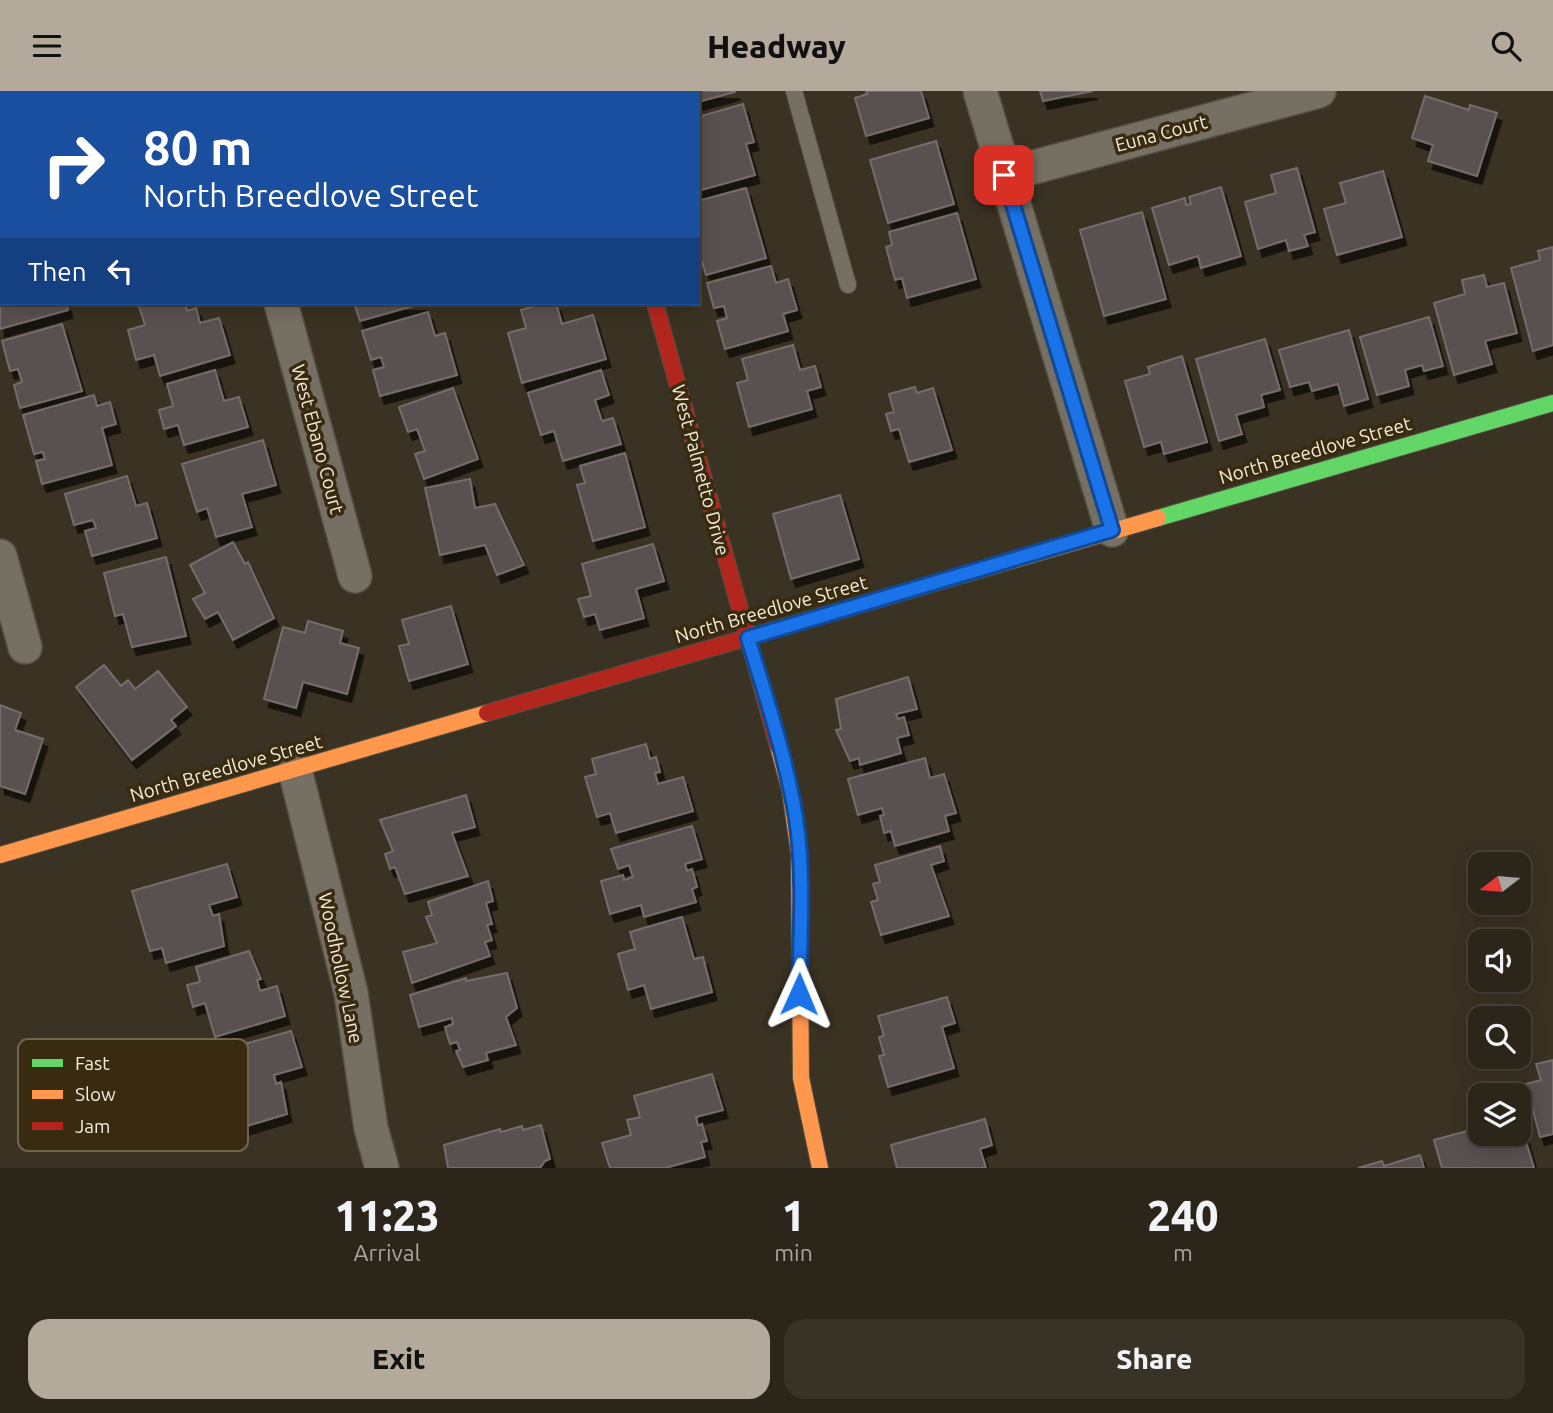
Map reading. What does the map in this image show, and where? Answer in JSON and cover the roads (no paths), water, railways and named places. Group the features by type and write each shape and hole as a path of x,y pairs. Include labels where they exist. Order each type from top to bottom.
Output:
{"street":[{"path":"980,91 1112,530"},
{"name":"Euna Court","path":"1004,175 1318,91"},
{"name":"West Ebano Court","path":"282,305 355,576"},
{"name":"West Palmetto Drive","path":"656,305 748,638 774,721 796,820 799,865 801,1078 820,1168"},
{"name":"North Breedlove Street","path":"0,855 1553,403"},
{"path":"0,556 25,647"},
{"name":"Woodhollow Lane","path":"295,770 351,993 371,1128 382,1168"}],"lane":[{"path":"794,91 848,285"}]}
